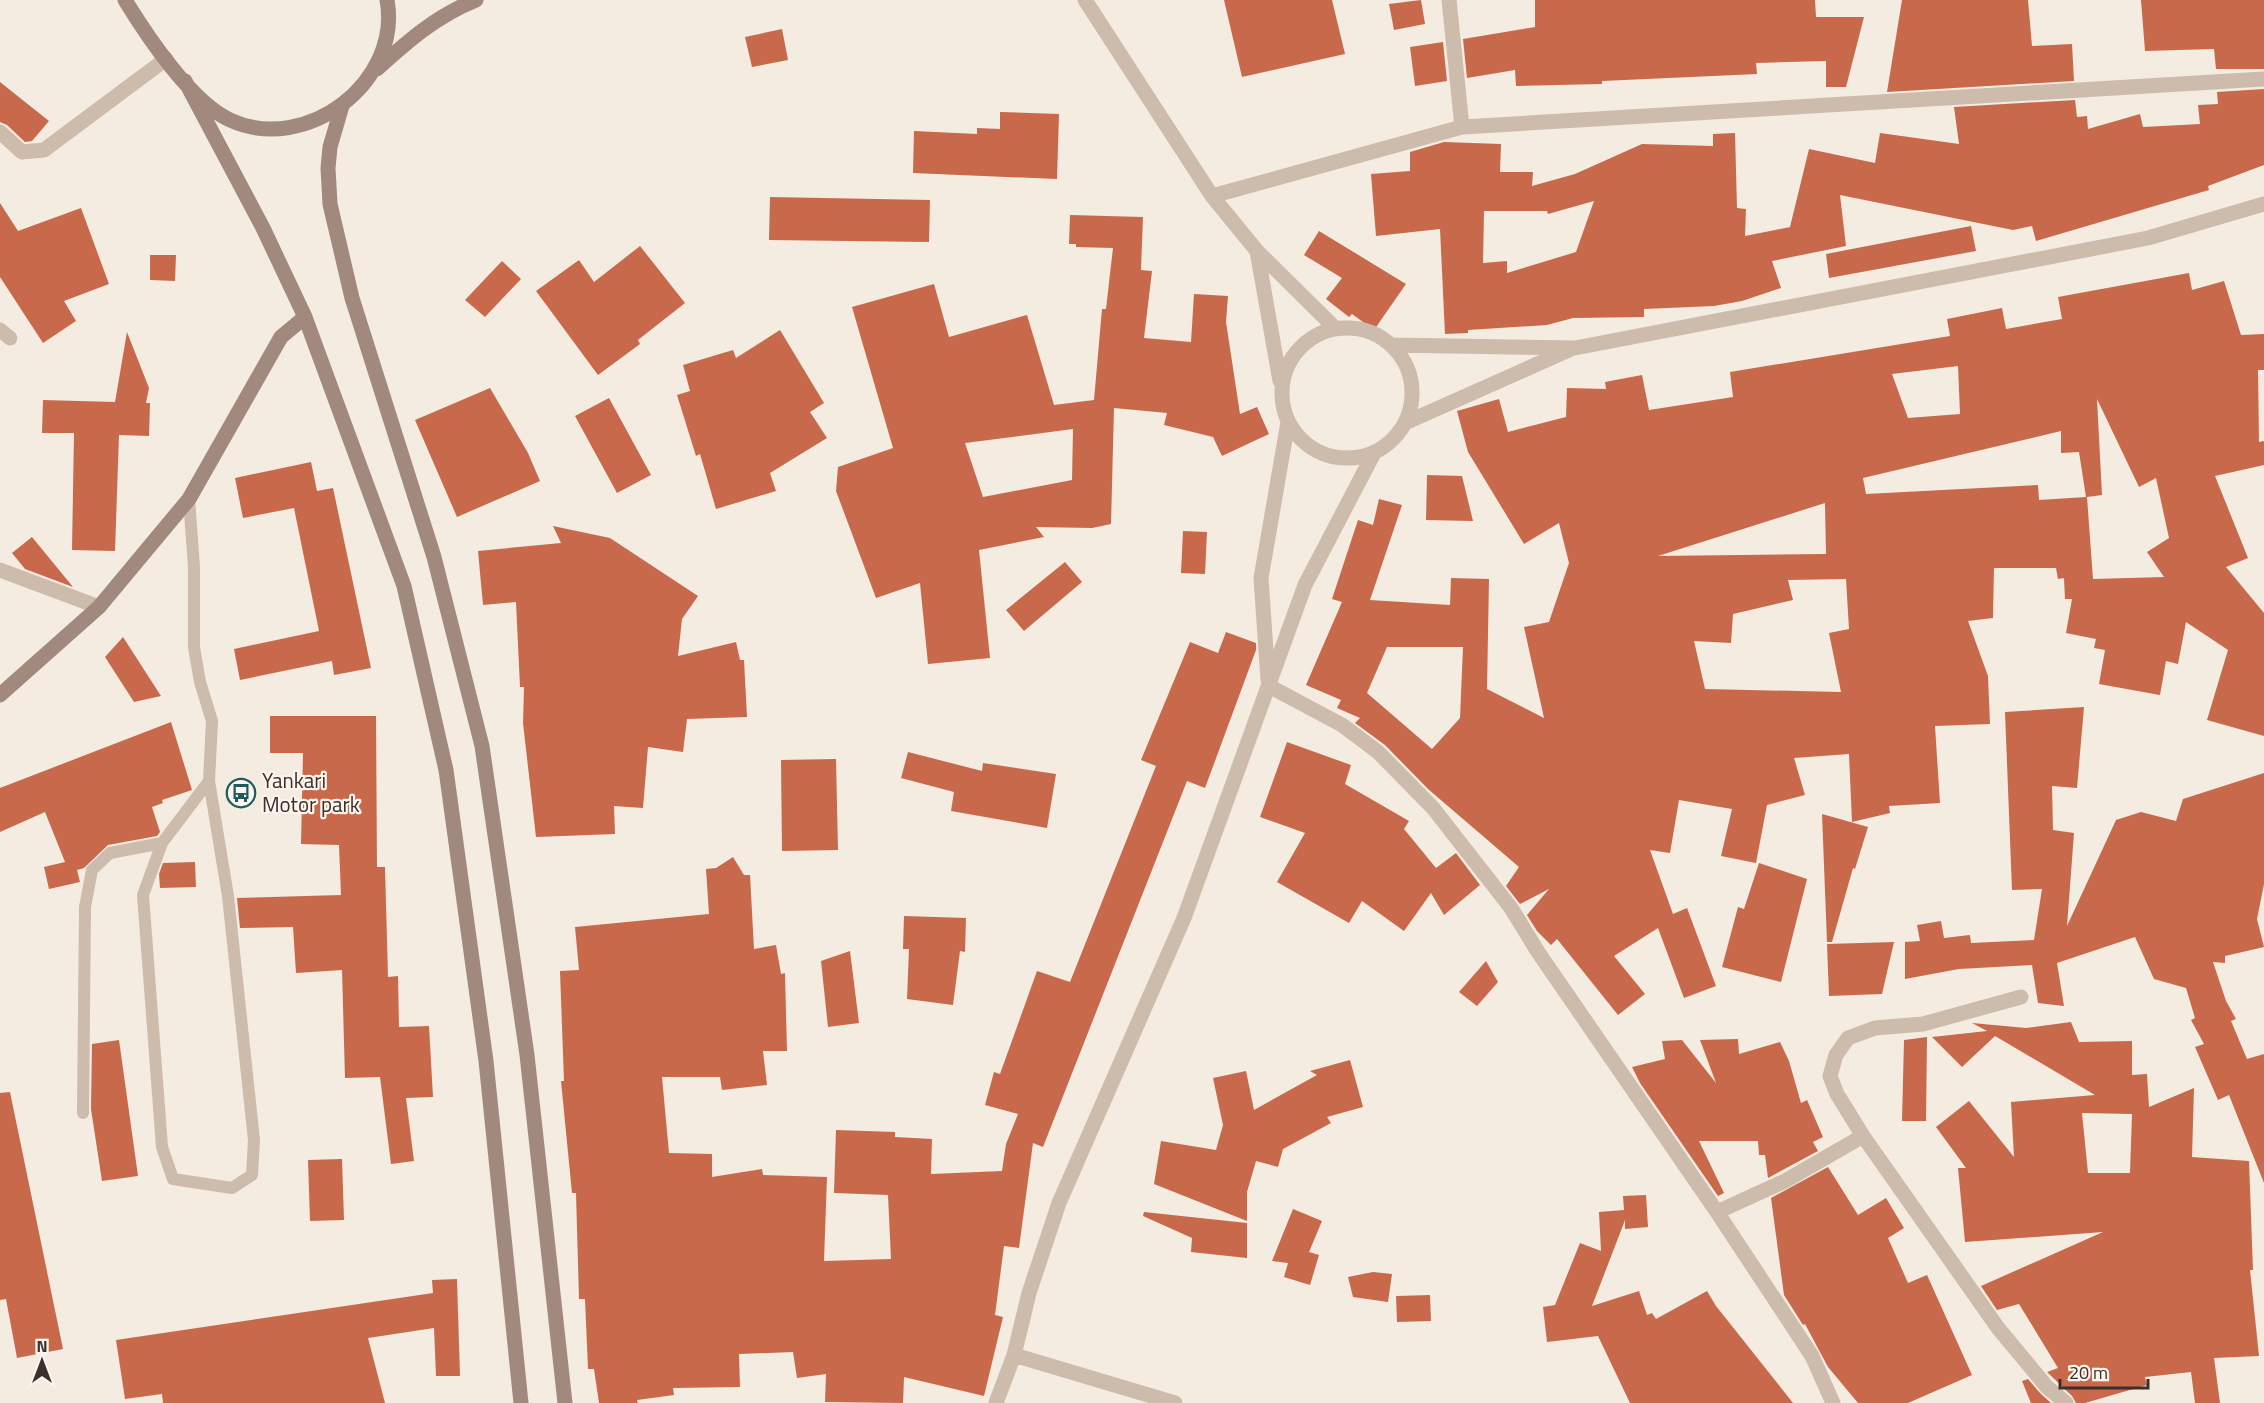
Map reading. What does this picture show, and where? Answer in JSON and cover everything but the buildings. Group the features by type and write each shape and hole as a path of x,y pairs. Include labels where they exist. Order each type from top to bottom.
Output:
{"street":[{"path":"125,0 166,59 202,101 228,120 250,127 276,129 310,122 342,106 359,91 374,71 417,32 448,12 476,0"},
{"path":"374,71 388,31 387,0"},
{"path":"1085,0 1212,196 1257,251 1335,328"},
{"path":"1449,0 1462,127"},
{"path":"0,132 22,152 44,150 166,59"},
{"path":"1212,196 1462,127 2264,78"},
{"path":"185,81 263,228 305,317 400,576 446,770 486,1061 521,1403"},
{"path":"342,106 330,147 328,168 330,204 352,298 434,557 482,746 527,1055 565,1403"},
{"path":"1392,345 1575,348 2148,237 2264,204"},
{"path":"1257,251 1282,386 1282,405 1288,422 1299,437 1313,449 1331,456 1352,458 1374,453 1392,440 1405,423 1412,402 1412,381 1405,361 1392,345 1375,333 1355,327 1335,328 1315,335 1302,345 1292,357 1282,386"},
{"path":"0,695 99,607 189,499 281,337 305,317"},
{"path":"1405,423 1575,348"},
{"path":"1269,686 1261,578 1288,422"},
{"path":"996,1403 1014,1355 1029,1293 1059,1203 1184,918 1305,585 1374,453"},
{"path":"0,570 99,607"},
{"path":"1269,686 1342,725 1378,752 1433,808 1511,908 1538,952 1717,1212 1812,1356 1833,1403"},
{"path":"2020,997 1923,1024 1875,1028 1848,1038 1836,1055 1830,1076 1836,1094 1863,1136 1998,1328 2047,1387 2066,1403"},
{"path":"1717,1212 1785,1181 1863,1136"},
{"path":"1014,1355 1175,1403"}],"lane":[{"path":"189,499 194,567 194,647 200,682 212,721 209,781 228,896 254,1140 252,1175 232,1188 173,1179 162,1147 143,895 162,843 209,781"},
{"path":"82,1113 85,907 92,870 110,853 162,843"}],"place":[{"name":"Yankari Motor park","path":"241,793"}]}
